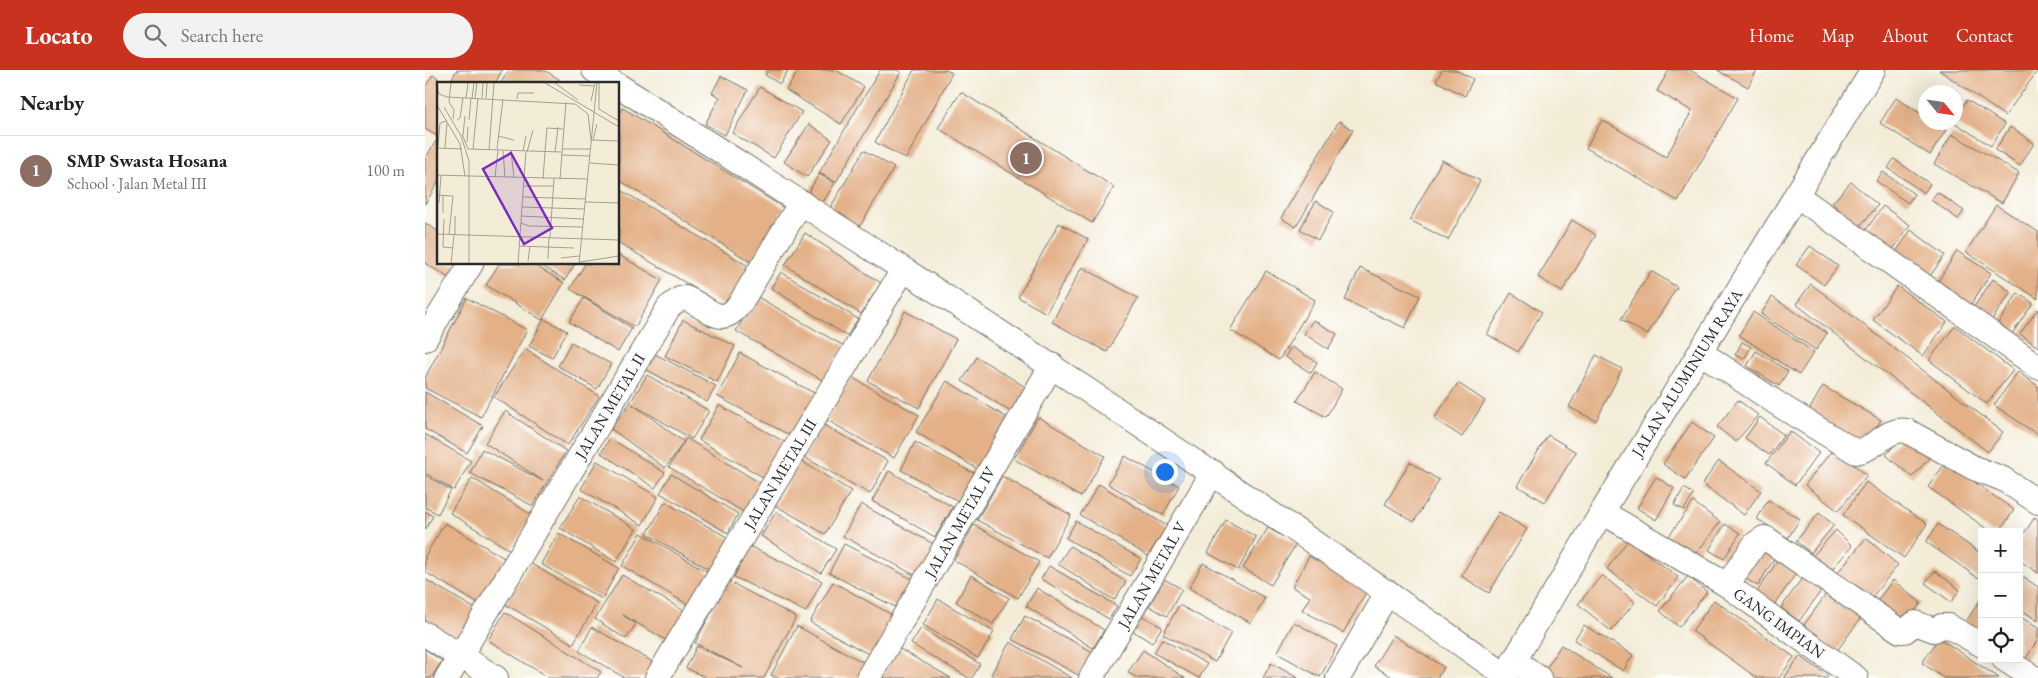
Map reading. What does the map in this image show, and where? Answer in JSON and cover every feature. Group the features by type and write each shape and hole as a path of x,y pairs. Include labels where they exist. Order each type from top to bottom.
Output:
{"street":[{"path":"580,82 588,70"},
{"path":"593,70 612,82"},
{"name":"JALAN ALUMINIUM RAYA","path":"1508,671 1873,70"},
{"path":"620,87 1052,365 1213,472 1309,540 1508,671 1539,678"},
{"path":"1797,195 2038,367"},
{"name":"JALAN METAL II","path":"447,678 669,306 685,298 717,316 731,314 741,302 801,202"},
{"path":"425,339 470,265"},
{"name":"JALAN METAL III","path":"657,678 903,270"},
{"path":"1700,352 1781,406 1857,452 1874,446 1892,432 1900,430 1975,468 2003,479 2038,502"},
{"name":"JALAN METAL IV","path":"868,678 1052,365"},
{"name":"JALAN METAL V","path":"1091,678 1213,472"},
{"name":"GANG IMPIAN","path":"1603,512 1727,585 1856,678"},
{"path":"1727,585 1755,544 1763,538 1769,539 1900,630 1905,631 1915,622 1934,630 1942,626 1948,626 1978,643"},
{"path":"1339,678 1388,592"},
{"path":"425,634 497,678"},
{"path":"2010,663 2034,678"}],"building":[{"path":"457,70 502,70 496,82 454,82 451,80"},
{"path":"509,70 544,70 559,79 558,82 501,82"},
{"path":"768,70 788,70 780,84 765,75"},
{"path":"799,70 836,70 864,87 841,124 786,90"},
{"path":"880,70 897,70 901,72 836,182 819,173"},
{"path":"914,70 946,70 952,73 906,159 875,142"},
{"path":"1442,70 1456,70 1473,79 1465,96 1436,81"},
{"path":"1669,70 1690,70 1738,98 1678,201 1586,148 1602,120 1666,157 1692,111 1657,91"},
{"path":"1717,70 1757,70 1748,87"},
{"path":"1939,70 2038,70 2005,116"},
{"path":"433,75 443,82 437,82 437,136 425,129 425,87"},
{"path":"721,76 748,90 725,135 705,124 720,97 712,93"},
{"path":"760,87 802,112 774,158 732,133"},
{"path":"961,92 1114,187 1092,223 938,128"},
{"path":"1896,98 1918,112 1918,130 1946,130 1930,155 1880,123"},
{"path":"1967,100 2005,124 1991,146 1963,128 1963,106"},
{"path":"623,108 784,208 751,262 620,181 620,113"},
{"path":"1339,121 1353,130 1296,227 1281,218"},
{"path":"809,124 832,140 807,177 784,162"},
{"path":"2010,127 2034,143 2020,166 1995,150"},
{"path":"1952,134 2019,173 2002,203 1934,164"},
{"path":"436,141 437,184 425,204 425,159"},
{"path":"864,150 894,168 859,228 829,210"},
{"path":"1894,159 1930,184 1924,193 1888,168"},
{"path":"1442,160 1480,181 1448,240 1410,220"},
{"path":"1883,172 1914,194 1908,203 1876,181"},
{"path":"819,174 835,183 823,202 808,193"},
{"path":"1851,182 1878,205 1859,227 1832,203"},
{"path":"620,190 750,267 726,307 620,244"},
{"path":"1937,192 1964,211 1958,219 1931,200"},
{"path":"1316,201 1334,212 1318,240 1300,229"},
{"path":"1996,205 2038,232 2038,299 1966,252"},
{"path":"1883,206 1910,225 1892,251 1865,231"},
{"path":"1572,220 1596,235 1562,292 1538,277"},
{"path":"425,223 437,231 437,265 456,265 449,278 425,263"},
{"path":"1059,223 1088,239 1046,313 1018,297"},
{"path":"1911,230 1945,255 1925,283 1891,259"},
{"path":"805,233 881,283 861,314 785,265"},
{"path":"1810,246 1838,266 1824,285 1796,265"},
{"path":"1957,251 1991,273 1966,312 1932,291"},
{"path":"620,256 662,280 635,327 570,289 584,265 620,265"},
{"path":"498,265 535,265 564,283 542,320 486,285"},
{"path":"541,265 574,265 565,280"},
{"path":"1082,267 1138,298 1107,352 1052,322"},
{"path":"1360,268 1420,296 1405,328 1345,300"},
{"path":"1266,271 1315,300 1279,360 1230,330"},
{"path":"1651,271 1677,287 1647,335 1621,319"},
{"path":"781,272 858,319 847,336 771,288"},
{"path":"1993,279 2011,292 1989,324 1971,311"},
{"path":"1811,284 2003,432 1988,452 1796,304"},
{"path":"1897,286 1947,322 1923,356 1873,320"},
{"path":"1511,293 1542,312 1518,352 1487,334"},
{"path":"2018,293 2033,303 2010,337 1995,328"},
{"path":"756,296 844,346 824,381 736,331"},
{"path":"1772,297 1827,333 1816,350 1761,314"},
{"path":"467,298 527,330 481,417 425,388 425,378"},
{"path":"584,298 632,328 618,352 569,322"},
{"path":"2038,309 2038,347 2020,334"},
{"path":"905,311 956,339 919,408 868,381"},
{"path":"1753,312 1814,352 1799,375 1739,335"},
{"path":"544,319 567,331 552,358 529,346"},
{"path":"683,320 735,346 717,382 665,356"},
{"path":"1313,320 1337,334 1328,349 1304,334"},
{"path":"1955,326 2013,370 1987,404 1929,360"},
{"path":"571,342 611,364 597,389 558,366"},
{"path":"1742,342 1751,347 1744,359 1735,355"},
{"path":"1291,347 1317,362 1311,373 1285,357"},
{"path":"525,349 599,396 568,445 494,397"},
{"path":"1756,351 1788,371 1779,386 1747,366"},
{"path":"740,353 816,394 793,437 717,396"},
{"path":"655,354 716,386 707,402 647,370"},
{"path":"1596,355 1622,369 1596,421 1569,407"},
{"path":"977,357 1032,391 1017,416 962,381"},
{"path":"1315,372 1342,389 1326,417 1297,401"},
{"path":"2018,372 2038,386 2038,435 1994,405"},
{"path":"647,375 709,411 692,439 632,404 684,442 665,468 611,429"},
{"path":"851,377 919,415 894,458 827,420"},
{"path":"947,381 1014,422 984,473 916,432"},
{"path":"1458,383 1485,401 1462,437 1434,419"},
{"path":"1823,386 1881,420 1864,448 1807,414"},
{"path":"425,392 483,426 467,453 425,429"},
{"path":"1738,400 1758,415 1736,442 1717,427"},
{"path":"719,405 788,444 768,480 699,440"},
{"path":"505,411 566,451 533,506 470,473 482,449 543,481 485,443"},
{"path":"1038,417 1105,456 1081,497 1014,459"},
{"path":"1760,417 1784,435 1769,455 1745,438"},
{"path":"1692,422 1714,438 1685,479 1663,464"},
{"path":"822,424 888,461 870,494 804,457"},
{"path":"1790,431 1819,453 1795,485 1766,463"},
{"path":"1904,433 1931,456 1912,477 1886,455"},
{"path":"425,434 471,461 454,490 425,473"},
{"path":"1548,435 1576,452 1545,502 1517,486"},
{"path":"610,438 665,473 655,488 601,453"},
{"path":"686,438 765,486 747,514 669,467"},
{"path":"915,442 977,475 962,503 901,470"},
{"path":"1833,449 1867,475 1838,511 1805,485"},
{"path":"1125,456 1179,486 1163,515 1108,484"},
{"path":"597,461 658,497 642,525 581,489"},
{"path":"801,461 851,491 825,534 775,505"},
{"path":"1719,461 1761,491 1744,515 1702,484"},
{"path":"1410,462 1439,480 1414,522 1385,504"},
{"path":"1946,462 2014,510 2002,528 1985,528 1928,487"},
{"path":"889,471 953,507 935,537 872,501"},
{"path":"671,474 738,514 728,533 660,493"},
{"path":"425,475 451,490 438,514 425,507"},
{"path":"1002,476 1071,515 1047,558 977,520"},
{"path":"1656,477 1674,488 1656,520 1637,508"},
{"path":"472,478 532,515 510,550 450,513"},
{"path":"1866,482 1927,524 1904,558 1843,515"},
{"path":"1099,484 1167,526 1148,556 1080,515"},
{"path":"1684,488 1694,494 1684,510 1674,505"},
{"path":"580,496 636,529 616,562 560,528"},
{"path":"1768,500 1800,519 1788,538 1757,519"},
{"path":"665,502 732,540 714,572 647,534"},
{"path":"1693,502 1720,522 1690,562 1664,543"},
{"path":"861,504 937,546 920,578 843,536"},
{"path":"425,511 433,516 425,530"},
{"path":"776,512 836,549 821,573 761,536"},
{"path":"1499,512 1527,529 1489,593 1461,576"},
{"path":"1819,513 1834,525 1811,553 1796,541"},
{"path":"2035,517 2038,520 2038,573 2023,563 2023,535"},
{"path":"1226,520 1256,537 1238,570 1208,553"},
{"path":"1076,521 1141,559 1130,576 1066,538"},
{"path":"445,523 506,559 479,604 425,572 425,556"},
{"path":"1725,524 1740,533 1724,559 1709,550"},
{"path":"1938,524 1978,551 1978,578 1926,542"},
{"path":"974,525 1039,562 1018,598 954,560"},
{"path":"1268,528 1296,544 1271,585 1243,568"},
{"path":"1836,530 1852,546 1827,575 1810,559"},
{"path":"558,533 619,568 602,599 541,564"},
{"path":"641,533 713,575 694,608 622,566"},
{"path":"1866,538 1898,565 1866,604 1834,577"},
{"path":"1628,540 1678,577 1657,606 1607,569"},
{"path":"844,544 914,580 899,609 829,573"},
{"path":"749,546 822,581 806,612 734,577"},
{"path":"1070,546 1126,582 1114,600 1058,564"},
{"path":"1759,546 1776,555 1758,586 1741,576"},
{"path":"1309,556 1368,589 1343,633 1302,610 1310,597 1292,587"},
{"path":"1780,557 1799,569 1771,610 1753,598"},
{"path":"530,563 597,603 573,644 505,604"},
{"path":"1203,563 1265,598 1251,623 1189,588"},
{"path":"1049,566 1117,606 1109,619 1041,579"},
{"path":"1935,571 1960,590 1951,602 1925,583"},
{"path":"1805,574 1824,587 1799,621 1781,608"},
{"path":"622,575 690,614 673,644 623,615 636,624 626,639 595,619"},
{"path":"971,575 1009,598 993,624 956,602"},
{"path":"1602,575 1635,602 1611,631 1578,604"},
{"path":"1688,576 1707,592 1679,627 1660,611"},
{"path":"2023,577 2038,587 2038,621 2023,611"},
{"path":"425,579 479,611 459,645 425,624"},
{"path":"1164,579 1182,589 1167,616 1149,606"},
{"path":"1893,580 1921,603 1902,627 1874,605"},
{"path":"728,581 796,617 764,678 707,678 686,668 697,646 743,668 695,643"},
{"path":"833,582 894,616 872,656 810,622"},
{"path":"1037,588 1104,630 1093,648 1026,606"},
{"path":"1829,590 1863,615 1836,652 1802,628"},
{"path":"938,599 994,632 978,658 923,625"},
{"path":"1714,600 1794,657 1779,678 1757,678 1692,631"},
{"path":"1978,603 1978,631 1965,623"},
{"path":"1179,605 1231,633 1215,662 1163,634"},
{"path":"505,612 601,672 597,678 549,678 488,640"},
{"path":"1141,615 1162,627 1152,643 1133,631"},
{"path":"1025,616 1093,652 1080,676 1012,639"},
{"path":"2023,619 2038,628 2038,639 2025,660 2023,659"},
{"path":"1294,622 1337,646 1320,677 1277,653"},
{"path":"1584,625 1633,655 1623,671 1574,640"},
{"path":"797,626 866,664 858,678 777,678 771,675"},
{"path":"592,627 653,662 644,678 625,678 579,651"},
{"path":"921,628 980,664 972,678 911,644"},
{"path":"1393,635 1444,667 1437,678 1394,678 1374,666"},
{"path":"1939,638 1999,678 1944,678 1922,663"},
{"path":"1162,639 1207,664 1199,678 1154,653"},
{"path":"1010,642 1072,678 997,678 991,674"},
{"path":"1561,645 1612,678 1553,678 1544,672"},
{"path":"898,648 951,678 881,678"},
{"path":"425,649 442,661 431,678 425,678"},
{"path":"1143,650 1185,678 1137,678 1128,672"},
{"path":"1800,656 1828,676 1827,678 1784,678"},
{"path":"1271,663 1298,678 1263,678"}],"place":[{"name":"SMP Swasta Hosana","path":"1026,158"}]}
